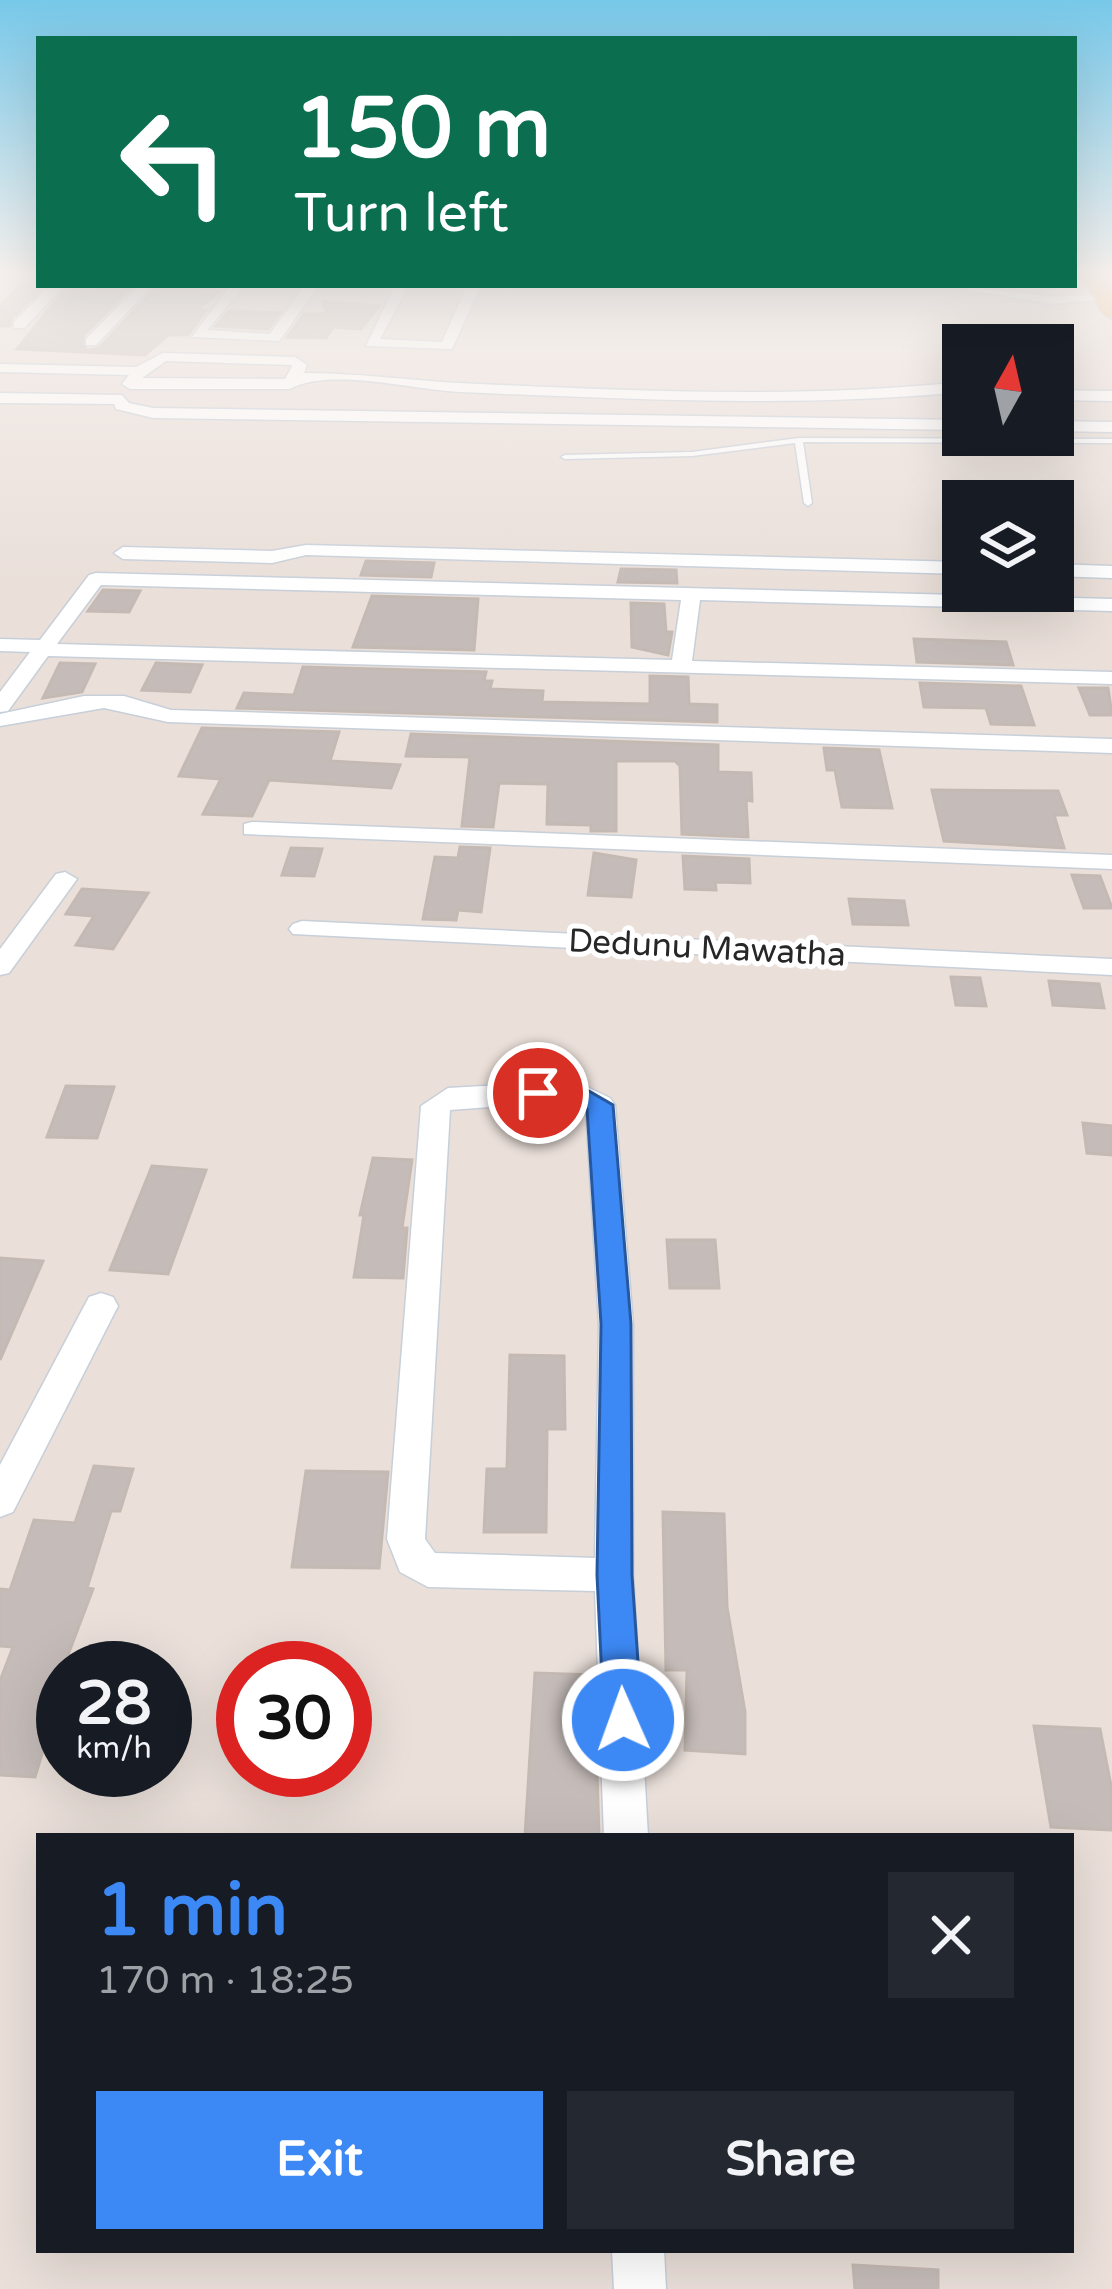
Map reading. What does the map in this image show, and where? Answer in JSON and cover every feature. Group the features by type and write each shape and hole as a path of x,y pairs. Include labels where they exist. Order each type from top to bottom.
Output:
{"street":[{"path":"136,377 122,400 121,406 129,411 942,425"},
{"path":"168,377 350,377"},
{"path":"274,415 294,377"},
{"path":"372,377 455,387 770,395 942,389"},
{"path":"1074,395 1112,396"},
{"path":"0,398 122,400"},
{"path":"1074,426 1112,427"},
{"path":"123,553 272,557 306,550 942,567"},
{"path":"1074,571 1112,572"},
{"path":"0,706 96,579 1112,605"},
{"path":"681,667 691,596"},
{"path":"0,645 1112,678"},
{"path":"0,720 108,698 137,702 169,716 1112,746"},
{"path":"252,829 1112,862"},
{"path":"0,967 65,879"},
{"name":"Dedunu Mawatha","path":"302,929 1112,967"},
{"path":"614,1575 428,1570 414,1560 406,1539 436,1106 448,1098 575,1091 600,1105 616,1324 614,1575 626,1833"},
{"path":"0,1501 101,1306"},
{"path":"638,2253 640,2289"}],"lane":[{"path":"565,457 692,454 799,440 1112,441"},
{"path":"799,440 808,503"}],"building":[{"path":"366,561 434,563 431,577 361,575"},
{"path":"621,569 676,570 677,583 618,582"},
{"path":"103,590 140,591 129,612 88,611"},
{"path":"372,596 478,599 474,650 353,647"},
{"path":"631,603 664,604 666,632 672,632 668,655 632,647"},
{"path":"914,639 1006,642 1013,665 917,662"},
{"path":"60,663 95,664 82,692 43,698"},
{"path":"156,663 202,665 190,692 142,690"},
{"path":"303,667 486,672 484,681 492,681 490,689 543,691 542,702 650,704 650,676 688,677 689,704 717,705 717,722 237,708 244,693 294,695"},
{"path":"920,683 1021,686 1034,725 991,724 986,708 924,707"},
{"path":"1079,688 1108,688 1112,715 1090,715"},
{"path":"202,728 339,732 330,761 400,765 391,788 269,780 252,816 203,814 221,779 179,776"},
{"path":"411,734 718,745 718,772 751,773 752,801 746,800 748,837 682,834 680,766 675,761 616,761 616,831 547,824 548,784 499,783 493,827 462,826 470,757 406,756"},
{"path":"824,748 879,750 892,808 842,807 835,770 827,770"},
{"path":"932,790 1058,791 1067,815 1054,815 1064,848 944,841"},
{"path":"460,847 490,848 481,912 458,910 456,920 423,919 435,857 458,858"},
{"path":"291,848 322,849 314,876 282,875"},
{"path":"594,853 636,860 631,897 588,895"},
{"path":"683,856 749,859 750,883 715,882 716,890 685,889"},
{"path":"1072,875 1100,876 1112,908 1084,908"},
{"path":"82,889 148,893 113,949 76,945 94,916 66,914"},
{"path":"849,899 904,901 908,925 853,924"},
{"path":"951,977 980,978 986,1006 956,1005"},
{"path":"1049,981 1099,984 1104,1008 1053,1005"},
{"path":"66,1086 114,1087 97,1138 47,1137"},
{"path":"1083,1123 1112,1126 1112,1155 1087,1153"},
{"path":"373,1158 412,1160 402,1228 407,1228 403,1278 354,1277 364,1215 360,1215"},
{"path":"152,1166 206,1170 168,1274 110,1270"},
{"path":"667,1240 715,1240 719,1288 670,1288"},
{"path":"0,1258 43,1261 0,1360"},
{"path":"510,1355 564,1356 565,1429 547,1429 546,1532 484,1532 487,1469 507,1469"},
{"path":"94,1466 133,1469 120,1511 111,1511 87,1588 93,1589 73,1641 36,1641 35,1777 0,1775 0,1681 13,1647 0,1646 0,1589 10,1590 34,1520 75,1523"},
{"path":"306,1471 388,1472 379,1568 292,1567"},
{"path":"663,1512 724,1514 727,1607 745,1712 745,1754 685,1750 687,1670 666,1670"},
{"path":"535,1673 594,1675 599,1833 525,1833"},
{"path":"1034,1726 1100,1729 1112,1791 1112,1830 1051,1827"},
{"path":"853,2265 938,2270 938,2289 855,2289"}],"route":[{"path":"538,1093 575,1091 600,1105 616,1324 614,1575 623,1720"}]}
